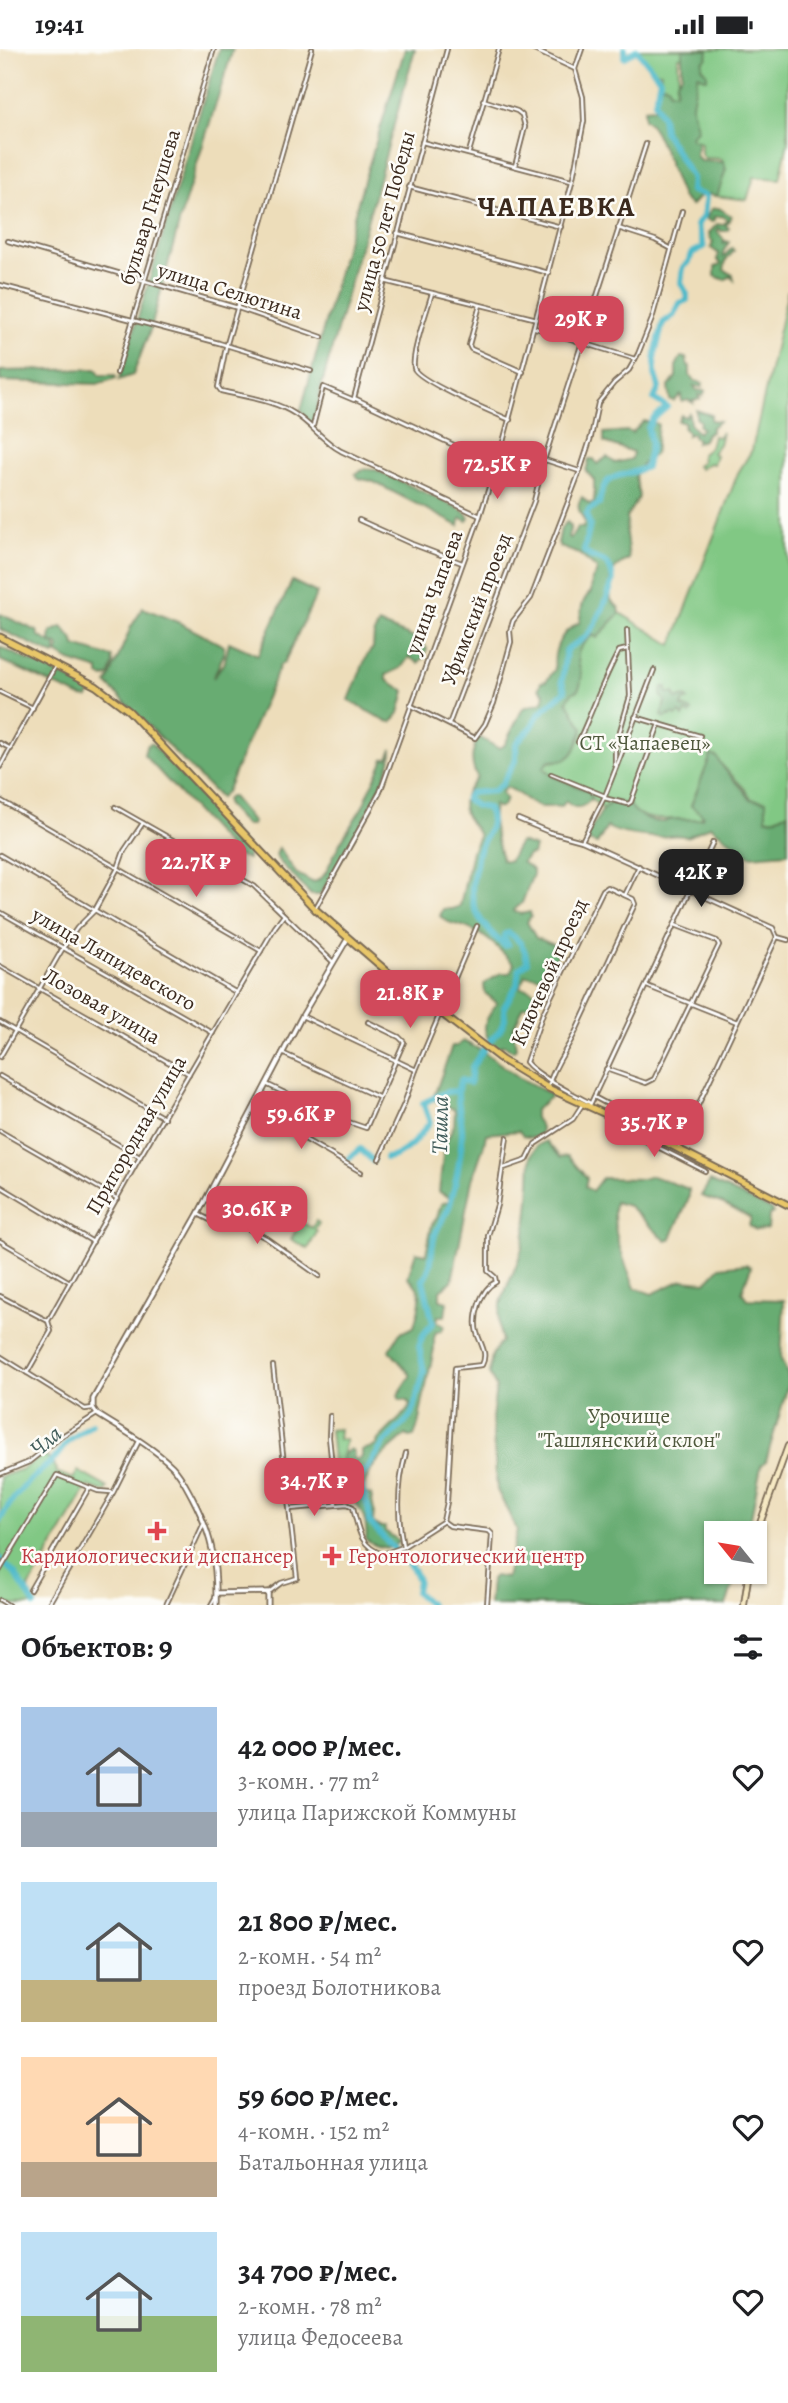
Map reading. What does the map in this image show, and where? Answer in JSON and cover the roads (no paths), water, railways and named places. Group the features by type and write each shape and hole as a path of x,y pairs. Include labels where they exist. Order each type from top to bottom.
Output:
{"main road":[{"path":"0,637 102,690 129,711 316,909 440,1013 516,1070 582,1105 590,1106 679,1146 787,1205"},
{"path":"761,1521 788,1446"},
{"path":"744,1605 747,1584"}],"street":[{"name":"бульвар Гнеушева","path":"117,373 214,49"},
{"path":"312,49 226,346 218,382 219,389 286,409 313,426 324,439 341,451 480,516"},
{"name":"улица 50 лет Победы","path":"357,401 354,394 447,49"},
{"path":"469,152 499,49"},
{"path":"532,49 575,69 582,49"},
{"name":"улица Чапаева","path":"316,909 380,792 480,516 502,446 561,227 584,121 583,97 575,69"},
{"path":"483,100 522,115 525,127 515,166"},
{"path":"422,142 469,152 572,181"},
{"name":"Уфимский проезд","path":"449,724 534,501 544,460 646,145"},
{"path":"409,187 561,227"},
{"path":"410,705 475,738 485,724 494,703 511,642 513,621 531,598 580,471 598,403 629,370 652,319 682,211"},
{"path":"618,228 670,248"},
{"path":"397,233 549,273"},
{"name":"улица Селютина","path":"8,241 238,308 322,337"},
{"path":"384,281 537,319"},
{"path":"0,285 311,371"},
{"path":"432,293 415,357 416,373 429,382 510,420"},
{"path":"480,305 469,345 471,349 523,372"},
{"path":"535,328 635,359"},
{"path":"313,426 323,387 496,465"},
{"path":"502,446 580,471"},
{"path":"359,520 462,563"},
{"path":"616,768 615,748 631,696 628,630"},
{"path":"578,742 612,663 619,651 627,649"},
{"path":"0,767 56,665"},
{"path":"582,841 604,797 654,670"},
{"path":"0,692 26,707 33,708"},
{"path":"635,717 700,736"},
{"path":"551,774 604,797 628,804 659,725"},
{"path":"0,743 11,749"},
{"path":"0,800 261,951"},
{"path":"116,807 254,886 333,962"},
{"path":"518,819 549,832 582,841 639,866 773,928 777,937 679,1146 593,1096"},
{"path":"0,1057 64,947 77,928 95,910 118,868 124,851 142,823"},
{"path":"590,1106 713,842"},
{"path":"0,855 237,993"},
{"path":"548,1089 550,1079 573,1037 635,904 633,899 625,895 639,866"},
{"name":"Ключевой проезд","path":"590,1106 528,1066 526,1062 543,1013 604,888 625,895"},
{"name":"улица Ляпидевского","path":"0,912 213,1033"},
{"name":"Пригородная улица","path":"27,1373 51,1331 48,1321 140,1157 284,915"},
{"path":"606,1069 651,1083 719,945 717,941 675,925"},
{"path":"379,1159 477,926"},
{"path":"777,937 788,940"},
{"path":"214,1605 217,1594 216,1560 205,1522 180,1475 162,1457 97,1413 93,1408 93,1399 198,1213 302,1016 348,938"},
{"name":"Лозовая улица","path":"0,966 189,1074"},
{"path":"647,986 737,1023"},
{"path":"302,1016 416,1070"},
{"path":"0,1022 164,1118"},
{"path":"266,1084 337,1118 366,1128 403,1048 402,1039 368,1022"},
{"path":"282,1053 379,1097"},
{"path":"0,1076 140,1157"},
{"path":"502,1169 527,1160 535,1145 573,1119 582,1105"},
{"path":"253,1109 361,1172"},
{"path":"0,1131 118,1199"},
{"path":"647,1133 642,1139 705,1171"},
{"path":"290,1509 347,1504 353,1507 359,1534 366,1546 383,1554 402,1547 443,1521 447,1502 455,1368 482,1365 484,1362 485,1350 477,1331 477,1321 483,1293 488,1286 496,1282 495,1277 488,1271 488,1236 508,1137"},
{"path":"0,1186 93,1242"},
{"path":"198,1213 231,1228 247,1228 266,1238 319,1276"},
{"path":"0,1241 70,1282"},
{"path":"0,1296 48,1321"},
{"path":"0,1356 85,1409 93,1408"},
{"path":"217,1594 268,1592 281,1583 297,1578 273,1366"},
{"path":"0,1474 29,1462 97,1413"},
{"path":"330,1416 329,1437 336,1504"},
{"path":"48,1605 114,1491 139,1441"},
{"path":"402,1547 397,1517 400,1473 406,1453"},
{"path":"0,1570 57,1475 105,1493 114,1491"},
{"path":"30,1590 89,1488"},
{"path":"443,1521 450,1526 489,1531 492,1534 487,1605"},
{"path":"166,1605 205,1522"},
{"path":"268,1592 268,1605"},
{"path":"0,1600 8,1605"}],"waterway":[{"name":"Ташла","path":"430,1605 416,1592 418,1580 413,1569 369,1522 369,1510 359,1480 385,1442 412,1415 424,1372 419,1346 423,1335 433,1323 423,1280 430,1264 435,1234 450,1204 459,1160 462,1134 459,1086 461,1080 470,1083 472,1067 500,1030 505,1019 504,1007 517,985 519,969 527,963 524,949 517,939 509,933 505,934 504,938 508,944 505,946 487,929 476,911 473,878 478,852 490,828 491,819 487,808 476,806 466,799 470,793 494,791 502,784 516,759 516,745 520,739 531,728 538,715 565,691 562,681 566,650 588,634 602,611 613,580 607,564 584,551 590,525 586,515 599,504 601,493 609,480 646,467 651,444 648,428 653,419 667,407 654,399 659,388 655,375 655,354 663,323 674,315 680,303 687,300 681,283 683,267 689,262 692,253 704,247 697,225 704,215 706,196 691,191 692,178 664,131 662,117 655,102 660,79 637,50 624,57 625,49"},
{"name":"Чла","path":"386,1158 405,1150 430,1122 423,1103 446,1092 457,1091"},
{"name":"Чла","path":"347,1160 360,1149 373,1161"},
{"name":"Чла","path":"0,1520 23,1488 68,1442 92,1424"},
{"name":"Чла","path":"0,1559 15,1574 35,1605"}],"place":[{"name":"Кардиологический диспансер","path":"157,1531"},
{"name":"Геронтологический центр","path":"332,1556"}],"district":[{"name":"ЧАПАЕВКА","path":"557,207"}],"park label":[{"name":"СТ «Чапаевец»","path":"645,743"},
{"name":"Урочище \"Ташлянский склон\"","path":"629,1428"}]}
